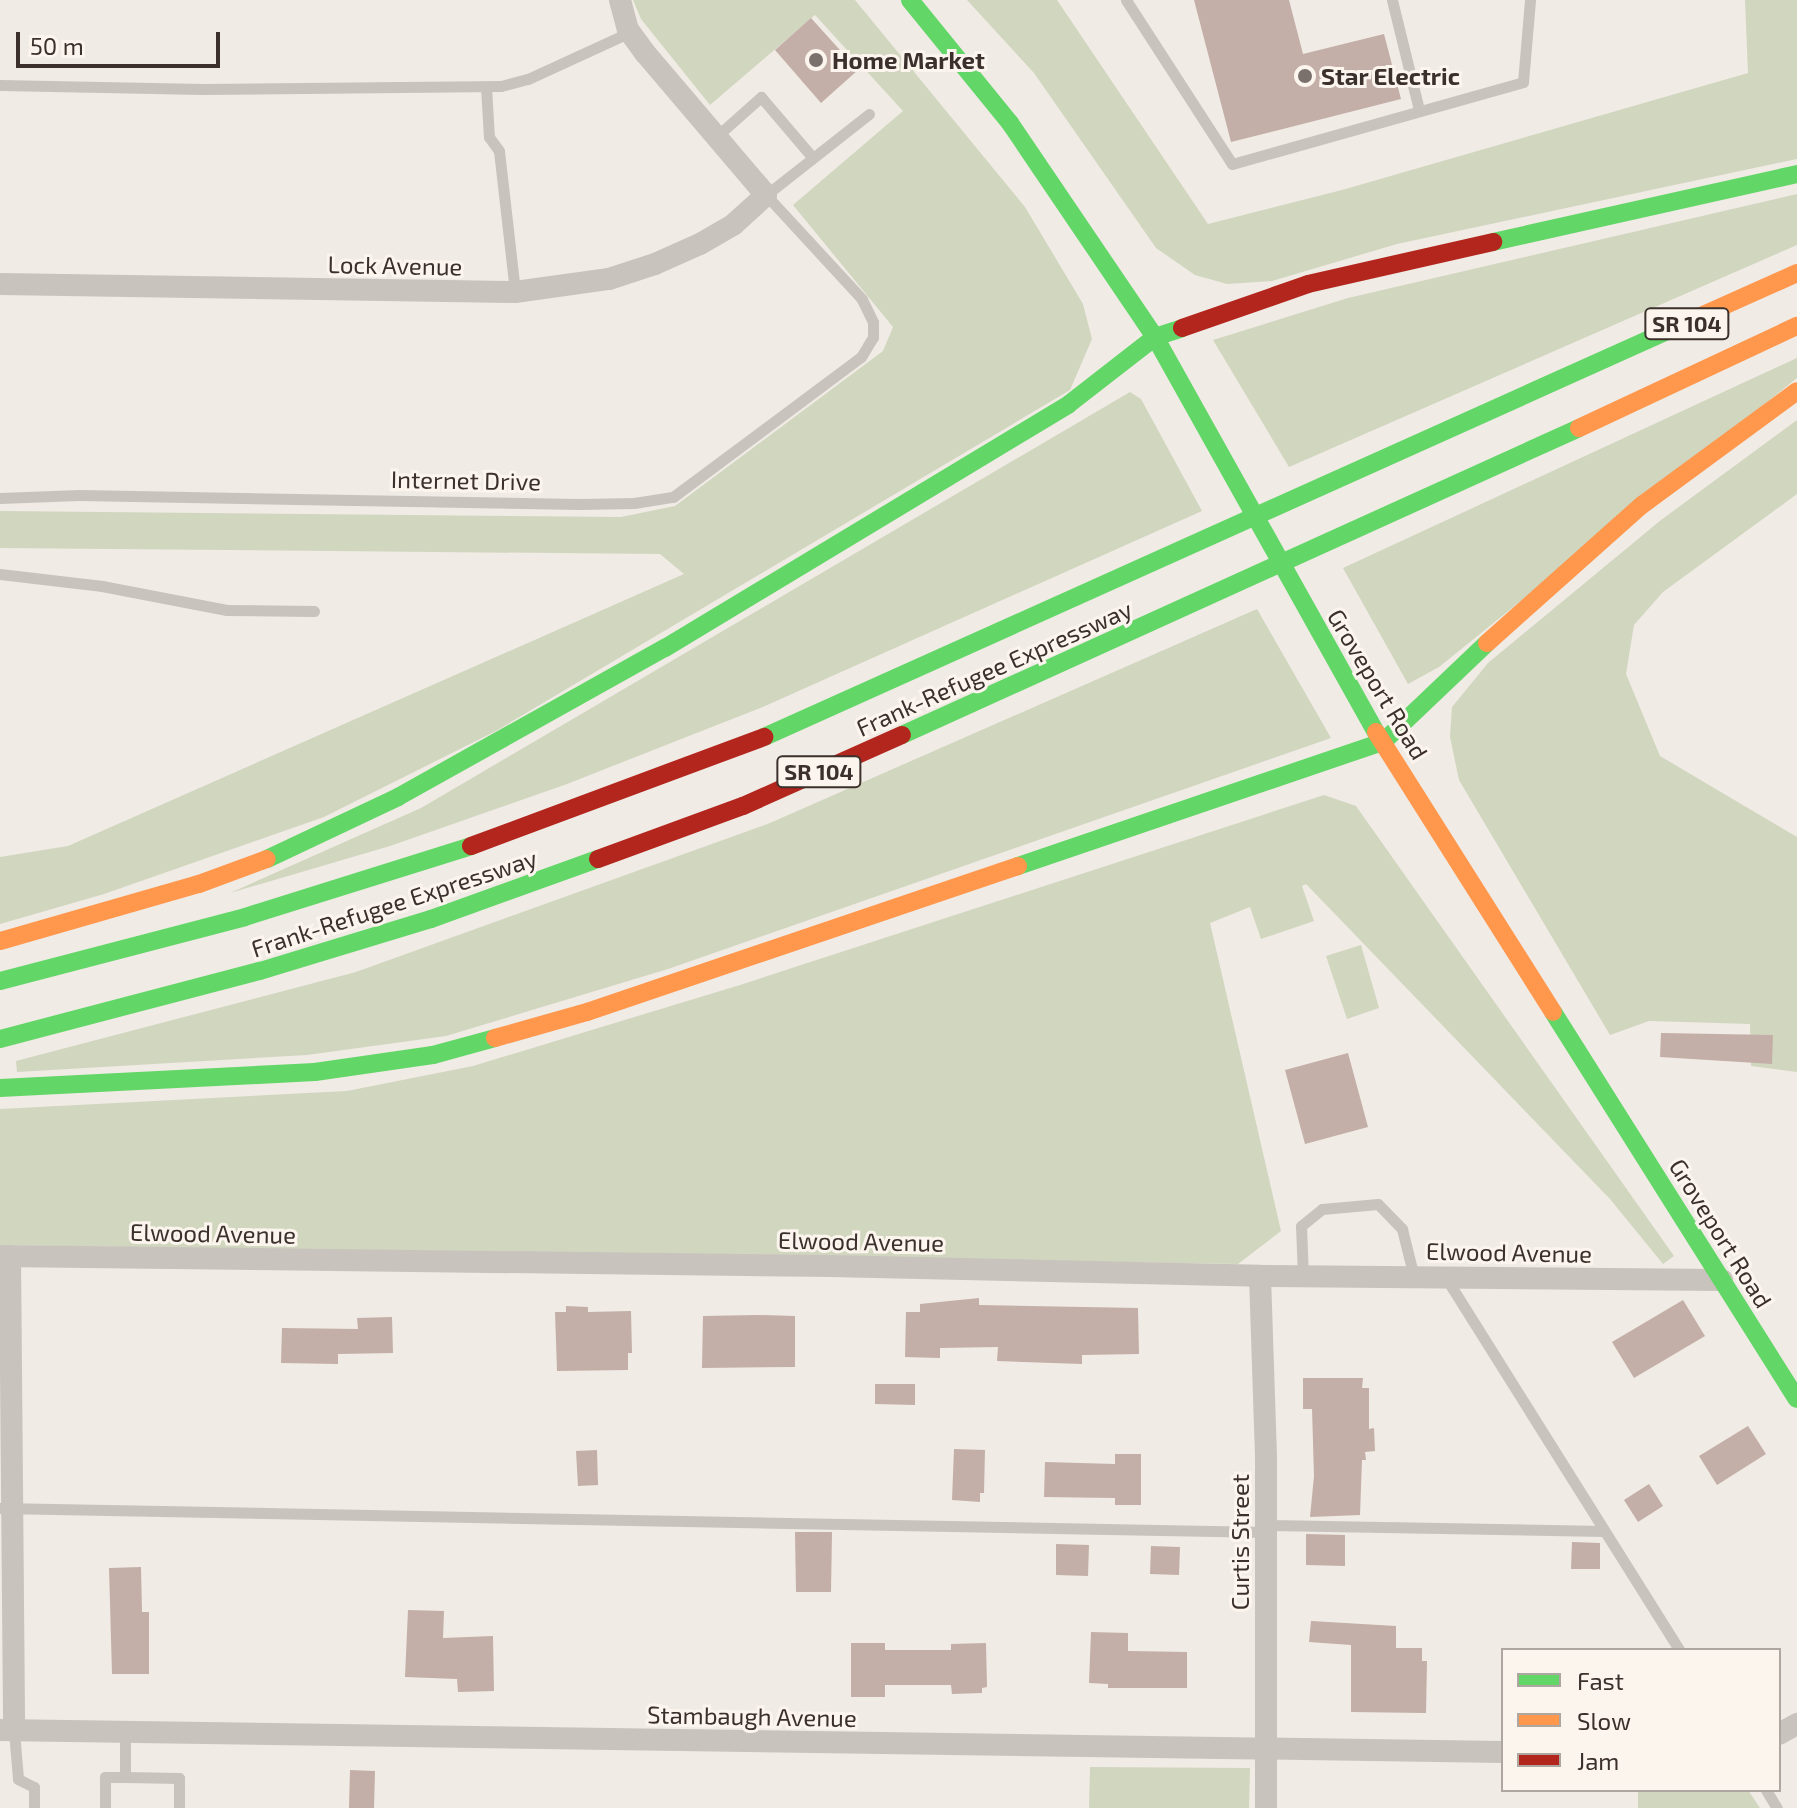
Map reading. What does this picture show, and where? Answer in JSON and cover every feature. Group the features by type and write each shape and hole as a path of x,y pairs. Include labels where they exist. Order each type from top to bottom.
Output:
{"main road":[{"name":"Groveport Road","path":"910,0 1010,123 1155,337 1351,692 1797,1399"},
{"path":"0,941 199,884 257,863 398,797 665,648 1055,413 1155,337 1308,284 1797,174"},
{"name":"Frank-Refugee Expressway","path":"0,981 245,917 429,861 748,744 1797,273"},
{"name":"Frank-Refugee Expressway","path":"0,1039 260,971 431,919 743,806 1427,499 1797,326"},
{"path":"0,1088 315,1072 433,1055 587,1012 1383,742 1528,604 1642,505 1759,415 1797,391"}],"street":[{"path":"620,0 630,32 766,195"},
{"name":"Lock Avenue","path":"0,284 515,292 609,279 655,264 734,224 766,195"},
{"path":"5,1256 7,1730"},
{"name":"Elwood Avenue","path":"5,1256 831,1266 1303,1277 1722,1280"},
{"name":"Curtis Street","path":"1260,1276 1266,1528 1266,1808"},
{"name":"Stambaugh Avenue","path":"7,1730 1501,1752"}],"lane":[{"path":"1126,0 1232,164 1523,82 1530,0"},
{"path":"1392,0 1419,110"},
{"path":"0,85 203,89 486,87 528,79 630,32"},
{"path":"486,87 489,137 499,151 515,292"},
{"path":"717,136 761,97 813,158"},
{"name":"Lock Avenue","path":"766,195 869,114"},
{"name":"Internet Drive","path":"0,498 79,495 594,504 673,497 861,357 873,337 873,322 862,299 766,195"},
{"path":"0,574 102,586 227,610 314,611"},
{"path":"1303,1277 1301,1226 1322,1209 1378,1204 1402,1229 1414,1277"},
{"path":"1446,1277 1678,1648"},
{"path":"6,1508 1604,1531"},
{"path":"7,1730 18,1779 34,1787 34,1808"},
{"path":"125,1733 125,1777"},
{"path":"105,1808 105,1777 179,1778 179,1808"}],"green space":[{"path":"633,0 855,0 1025,207 1083,304 1092,339 1070,390 496,731 324,817 104,894 0,924 0,857 68,846 684,574 660,554 0,548 0,511 621,517 675,506 883,351 893,327 793,205 903,111 815,15 710,105 641,19"},
{"path":"967,0 1057,0 1208,224 1342,190 1748,73 1745,0 1797,0 1797,159 1397,244 1272,281 1227,284 1195,275 1156,248 1034,73"},
{"path":"1797,194 1797,245 1289,467 1213,340 1348,298"},
{"path":"1797,358 1797,378 1439,667 1408,684 1343,568"},
{"path":"1130,392 1141,399 1202,511 765,706 567,784 390,846 230,893 421,808"},
{"path":"1797,420 1797,494 1663,592 1634,625 1626,674 1660,756 1797,837 1797,1072 1751,1066 1750,1024 1649,1021 1610,1035 1459,780 1450,737 1452,707 1488,663 1661,520"},
{"path":"1257,609 1331,738 668,969 446,1036 307,1055 17,1072 16,1061 356,972 770,823"},
{"path":"1324,795 1356,806 1674,1256 1663,1264 1610,1199 1306,884 1302,886 1314,921 1261,939 1250,907 1210,923 1281,1231 1238,1264 0,1245 0,1109 347,1091 473,1066 740,985"},
{"path":"1361,945 1379,1008 1347,1019 1326,956"},
{"path":"1090,1767 1250,1768 1249,1808 1089,1808"},
{"path":"1638,1792 1749,1792 1760,1808 1638,1808"}],"building":[{"name":"Star Electric","path":"1194,0 1289,0 1303,54 1384,34 1401,99 1231,142"},
{"name":"Home Market","path":"811,18 858,70 821,103 775,50"},
{"path":"1661,1033 1773,1035 1772,1064 1660,1057"},
{"path":"1348,1053 1368,1127 1305,1144 1285,1070"},
{"path":"979,1298 979,1305 1138,1308 1139,1354 1082,1355 1082,1364 997,1361 998,1347 940,1348 940,1358 905,1357 906,1312 920,1312 920,1304"},
{"path":"1683,1300 1705,1336 1634,1378 1612,1342"},
{"path":"566,1306 588,1307 588,1312 631,1311 632,1353 628,1353 628,1370 557,1371 555,1312 566,1312"},
{"path":"703,1316 795,1316 795,1367 702,1368"},
{"path":"392,1317 393,1353 338,1354 338,1364 281,1363 282,1328 358,1329 357,1318"},
{"path":"1303,1378 1363,1378 1362,1388 1369,1388 1369,1429 1374,1428 1375,1451 1365,1452 1366,1460 1362,1460 1360,1515 1310,1517 1314,1476 1312,1409 1303,1409"},
{"path":"875,1384 915,1384 915,1405 875,1404"},
{"path":"1748,1426 1766,1454 1717,1485 1699,1456"},
{"path":"954,1449 985,1450 984,1493 980,1493 980,1502 952,1500"},
{"path":"597,1450 598,1485 578,1486 576,1451"},
{"path":"1115,1454 1141,1454 1141,1505 1115,1505 1115,1498 1044,1497 1045,1462 1115,1464"},
{"path":"1649,1484 1663,1506 1638,1522 1624,1500"},
{"path":"795,1532 832,1532 831,1592 796,1592"},
{"path":"1306,1534 1345,1535 1345,1566 1306,1565"},
{"path":"1572,1542 1600,1543 1600,1569 1571,1569"},
{"path":"1056,1544 1089,1545 1088,1576 1056,1575"},
{"path":"1151,1546 1180,1547 1179,1575 1150,1574"},
{"path":"141,1567 142,1612 149,1612 149,1674 112,1674 109,1568"},
{"path":"408,1610 444,1611 443,1638 493,1636 494,1691 458,1692 457,1679 405,1677"},
{"path":"1311,1621 1396,1626 1396,1648 1422,1648 1422,1661 1427,1661 1426,1713 1351,1712 1351,1645 1309,1642"},
{"path":"1091,1632 1128,1633 1128,1651 1187,1652 1187,1688 1108,1688 1108,1684 1089,1683"},
{"path":"851,1643 885,1643 885,1650 951,1650 951,1644 986,1643 987,1687 982,1688 982,1693 952,1694 951,1685 885,1685 885,1697 851,1697"},
{"path":"350,1770 375,1771 374,1808 349,1808"}],"traffic: fast":[{"path":"910,0 1010,123 1155,337 1376,732"},
{"path":"1493,242 1797,174"},
{"path":"267,859 398,797 665,648 1069,404 1155,337 1182,328"},
{"path":"764,737 1672,329"},
{"path":"902,735 1579,428"},
{"path":"1018,866 1383,742 1487,643"},
{"path":"0,981 245,917 471,846"},
{"path":"0,1039 260,971 431,919 598,859"},
{"path":"1553,1012 1797,1399"},
{"path":"0,1088 315,1072 433,1055 495,1038"}],"traffic: slow":[{"path":"1672,329 1797,273"},
{"path":"1579,428 1797,326"},
{"path":"1487,643 1642,505 1797,391"},
{"path":"1376,732 1553,1012"},
{"path":"0,941 199,884 267,859"},
{"path":"495,1038 587,1012 1018,866"}],"traffic: jam":[{"path":"1182,328 1308,284 1493,242"},
{"path":"598,859 743,806 902,735"},
{"path":"471,846 764,737"}],"place":[{"name":"Home Market","path":"816,60"},
{"name":"Star Electric","path":"1305,76"}]}
